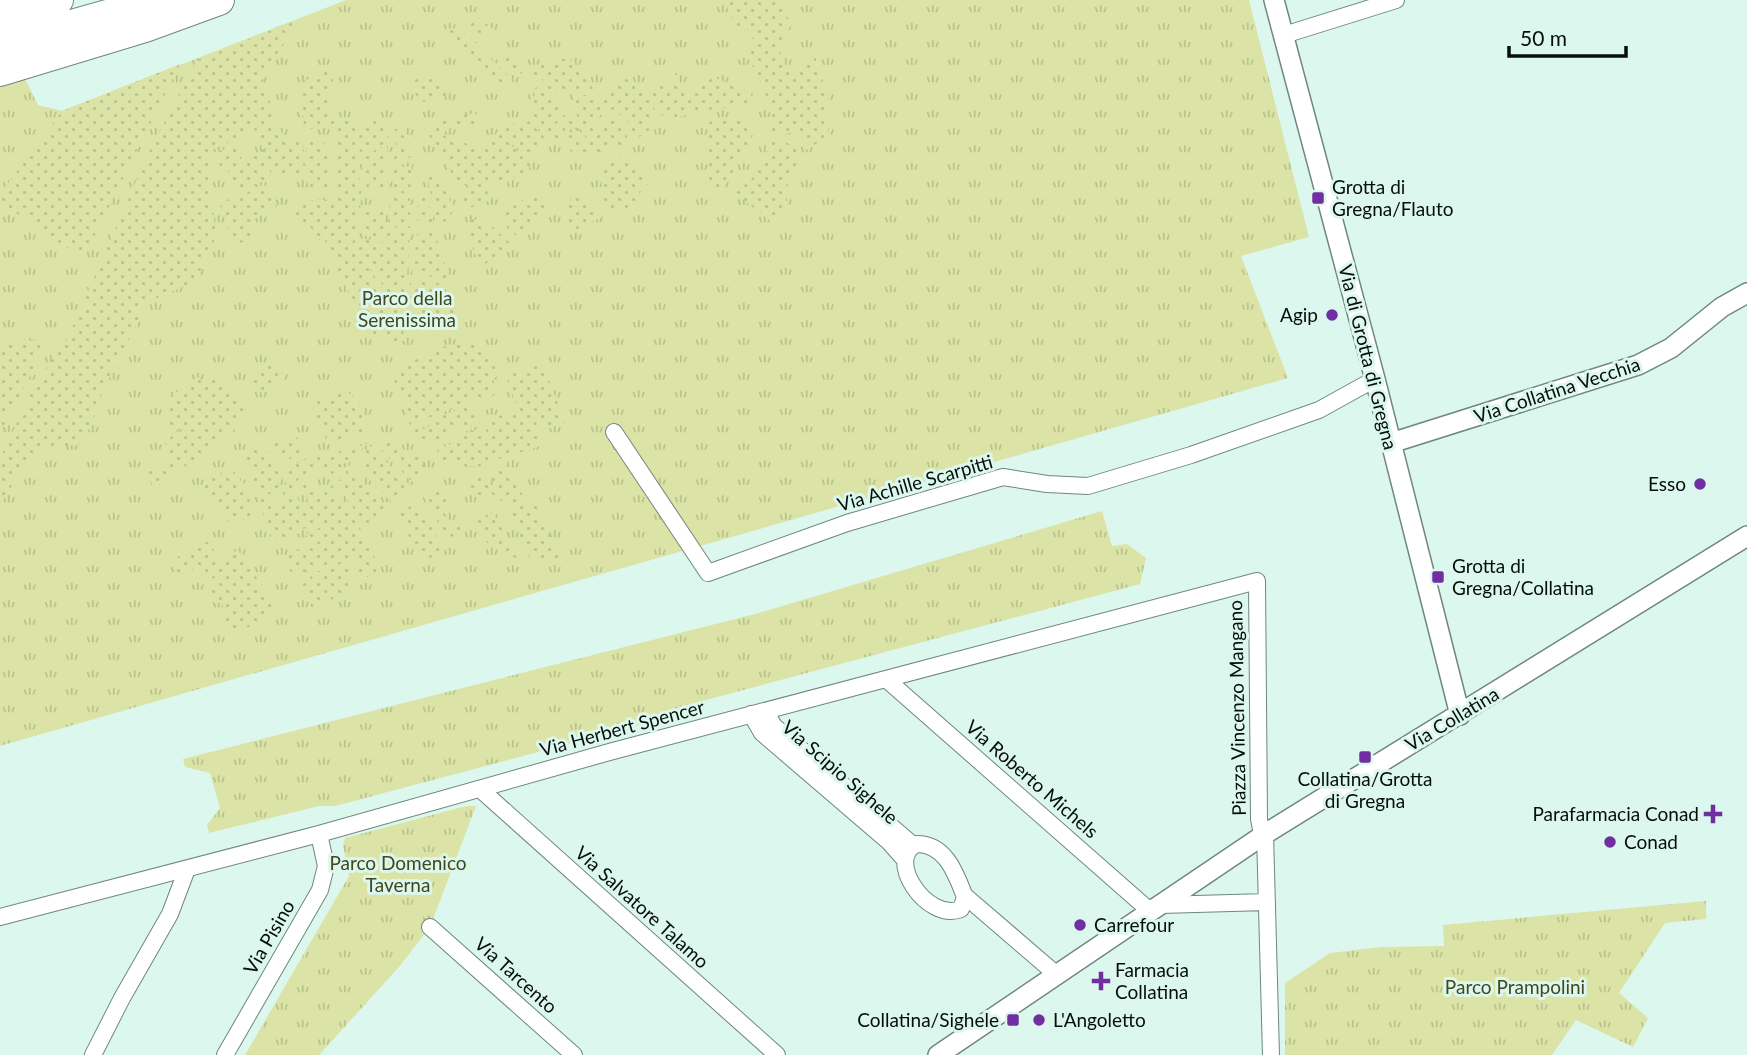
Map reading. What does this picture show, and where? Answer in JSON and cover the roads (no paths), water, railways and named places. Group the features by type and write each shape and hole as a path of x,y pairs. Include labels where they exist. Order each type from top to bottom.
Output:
{"highway":[{"path":"0,15 58,0"},
{"path":"0,45 162,0"},
{"path":"0,71 145,27 219,0"}],"street":[{"name":"Via di Grotta di Gregna","path":"1274,0 1375,379 1460,715"},
{"path":"1284,35 1396,0"},
{"name":"Via Collatina Vecchia","path":"1391,443 1638,365 1671,348 1722,307 1747,293"},
{"name":"Via Achille Scarpitti","path":"614,432 708,573 847,523 1003,477 1046,484 1088,486 1191,455 1319,410 1375,379"},
{"name":"Via Collatina","path":"938,1055 1265,834 1747,536"},
{"name":"Via Herbert Spencer","path":"0,917 319,835 758,712 1256,581"},
{"name":"Piazza Vincenzo Mangano","path":"1256,581 1259,819 1265,834 1271,1055"},
{"name":"Via Roberto Michels","path":"886,679 1155,908"},
{"name":"Via Scipio Sighele","path":"758,712 762,733 889,842 909,853"},
{"name":"Via Salvatore Talamo","path":"480,789 777,1055"},
{"name":"Via Pisino","path":"225,1055 320,890 326,866 319,835"},
{"name":"Via Scipio Sighele","path":"909,853 928,845 942,852 963,902 1052,979"},
{"name":"Via Scipio Sighele","path":"909,853 908,877 925,900 945,911 963,902"},
{"path":"93,1055 170,914 187,869"},
{"path":"1155,908 1267,902"},
{"name":"Via Tarcento","path":"430,927 574,1055"}],"place":[{"name":"Grotta di Gregna/Flauto","path":"1318,198"},
{"name":"Agip","path":"1332,315"},
{"name":"Esso","path":"1700,484"},
{"name":"Grotta di Gregna/Collatina","path":"1438,577"},
{"name":"Collatina/Grotta di Gregna","path":"1365,757"},
{"name":"Parafarmacia Conad","path":"1713,814"},
{"name":"Conad","path":"1610,842"},
{"name":"Carrefour","path":"1080,925"},
{"name":"Farmacia Collatina","path":"1101,981"},
{"name":"Collatina/Sighele","path":"1013,1020"},
{"name":"L'Angoletto","path":"1039,1020"}],"park label":[{"name":"Parco della Serenissima","path":"407,309"},
{"name":"Parco Domenico Taverna","path":"398,874"},
{"name":"Parco Prampolini","path":"1515,987"}]}
